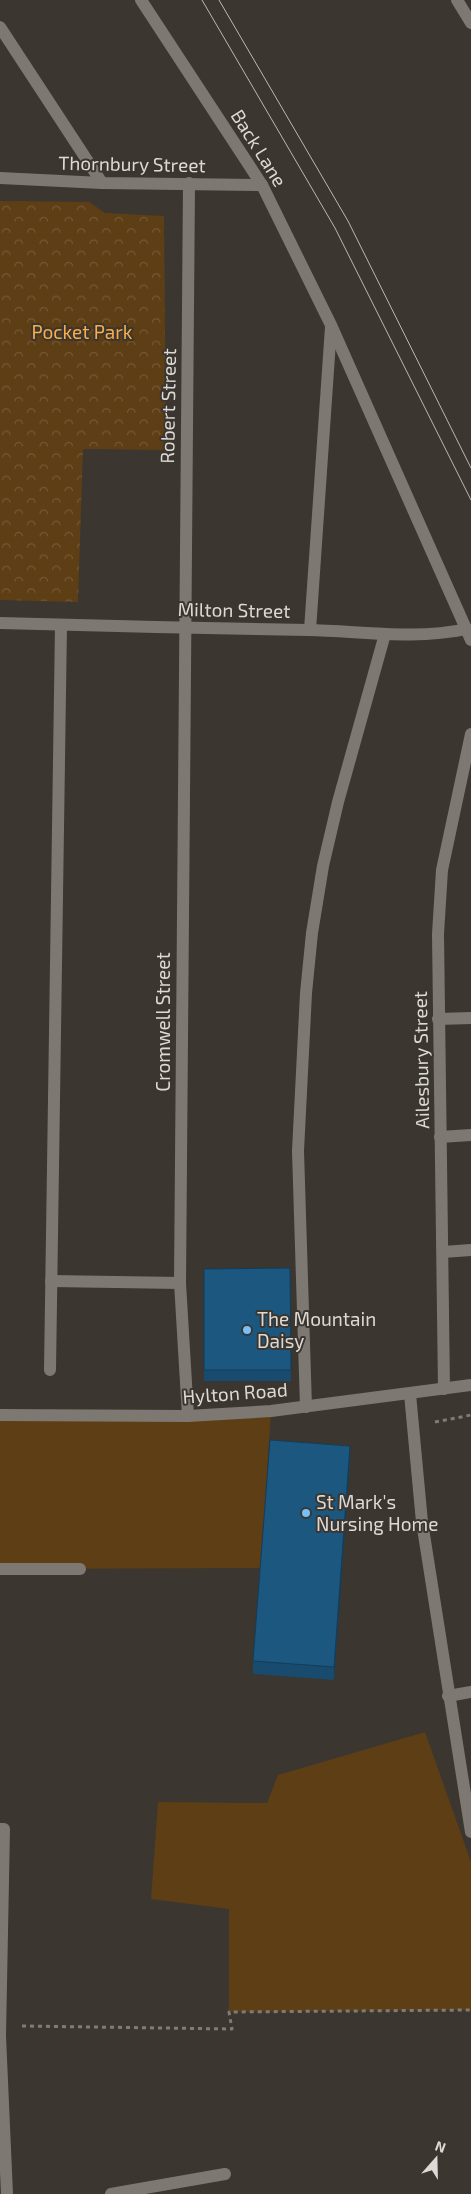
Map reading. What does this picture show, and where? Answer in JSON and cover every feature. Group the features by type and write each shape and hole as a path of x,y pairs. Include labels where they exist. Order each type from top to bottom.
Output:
{"street":[{"name":"Back Lane","path":"141,0 262,185 331,325 469,634"},
{"path":"462,2 471,23"},
{"path":"0,27 102,183"},
{"name":"Thornbury Street","path":"0,178 102,183 262,185"},
{"name":"Robert Street","path":"184,628 189,183"},
{"path":"310,630 331,325"},
{"name":"Milton Street","path":"0,624 310,630 385,634 451,632 469,634"},
{"path":"50,1370 60,625"},
{"name":"Cromwell Street","path":"184,628 180,1283 188,1416"},
{"path":"306,1407 298,1151 306,993 312,933 323,866 338,802 385,634"},
{"name":"Ailesbury Street","path":"444,1388 438,934 442,870 471,734"},
{"path":"438,1019 471,1018"},
{"path":"440,1137 471,1135"},
{"path":"443,1252 471,1250"},
{"path":"50,1281 180,1283"},
{"name":"Hylton Road","path":"0,1415 188,1416 271,1411 471,1385"},
{"path":"410,1394 422,1522 471,1832"},
{"path":"0,1568 80,1569"},
{"path":"448,1696 471,1692"},
{"path":"0,1829 4,1829 0,2036 7,2194"},
{"path":"111,2194 225,2174"}],"path":[{"path":"412,1426 471,1415"},
{"path":"0,2026 232,2029 229,2012 471,2010"}],"green space":[{"name":"Pocket Park","path":"0,201 89,202 105,213 164,216 166,450 83,449 78,602 0,600"},
{"path":"271,1411 261,1568 0,1569 0,1415"},
{"path":"425,1732 471,1862 471,2010 229,2012 229,1909 151,1899 158,1802 267,1803 278,1775"}],"building":[{"name":"The Mountain Daisy","path":"290,1268 291,1370 204,1370 204,1269"},
{"name":"St Mark's Nursing Home","path":"270,1440 350,1446 334,1667 253,1661"}],"tram line":[{"path":"202,0 335,228 471,500"},
{"path":"219,0 348,221 471,468"}],"place":[{"name":"The Mountain Daisy","path":"247,1330"},
{"name":"St Mark's Nursing Home","path":"306,1513"}]}
